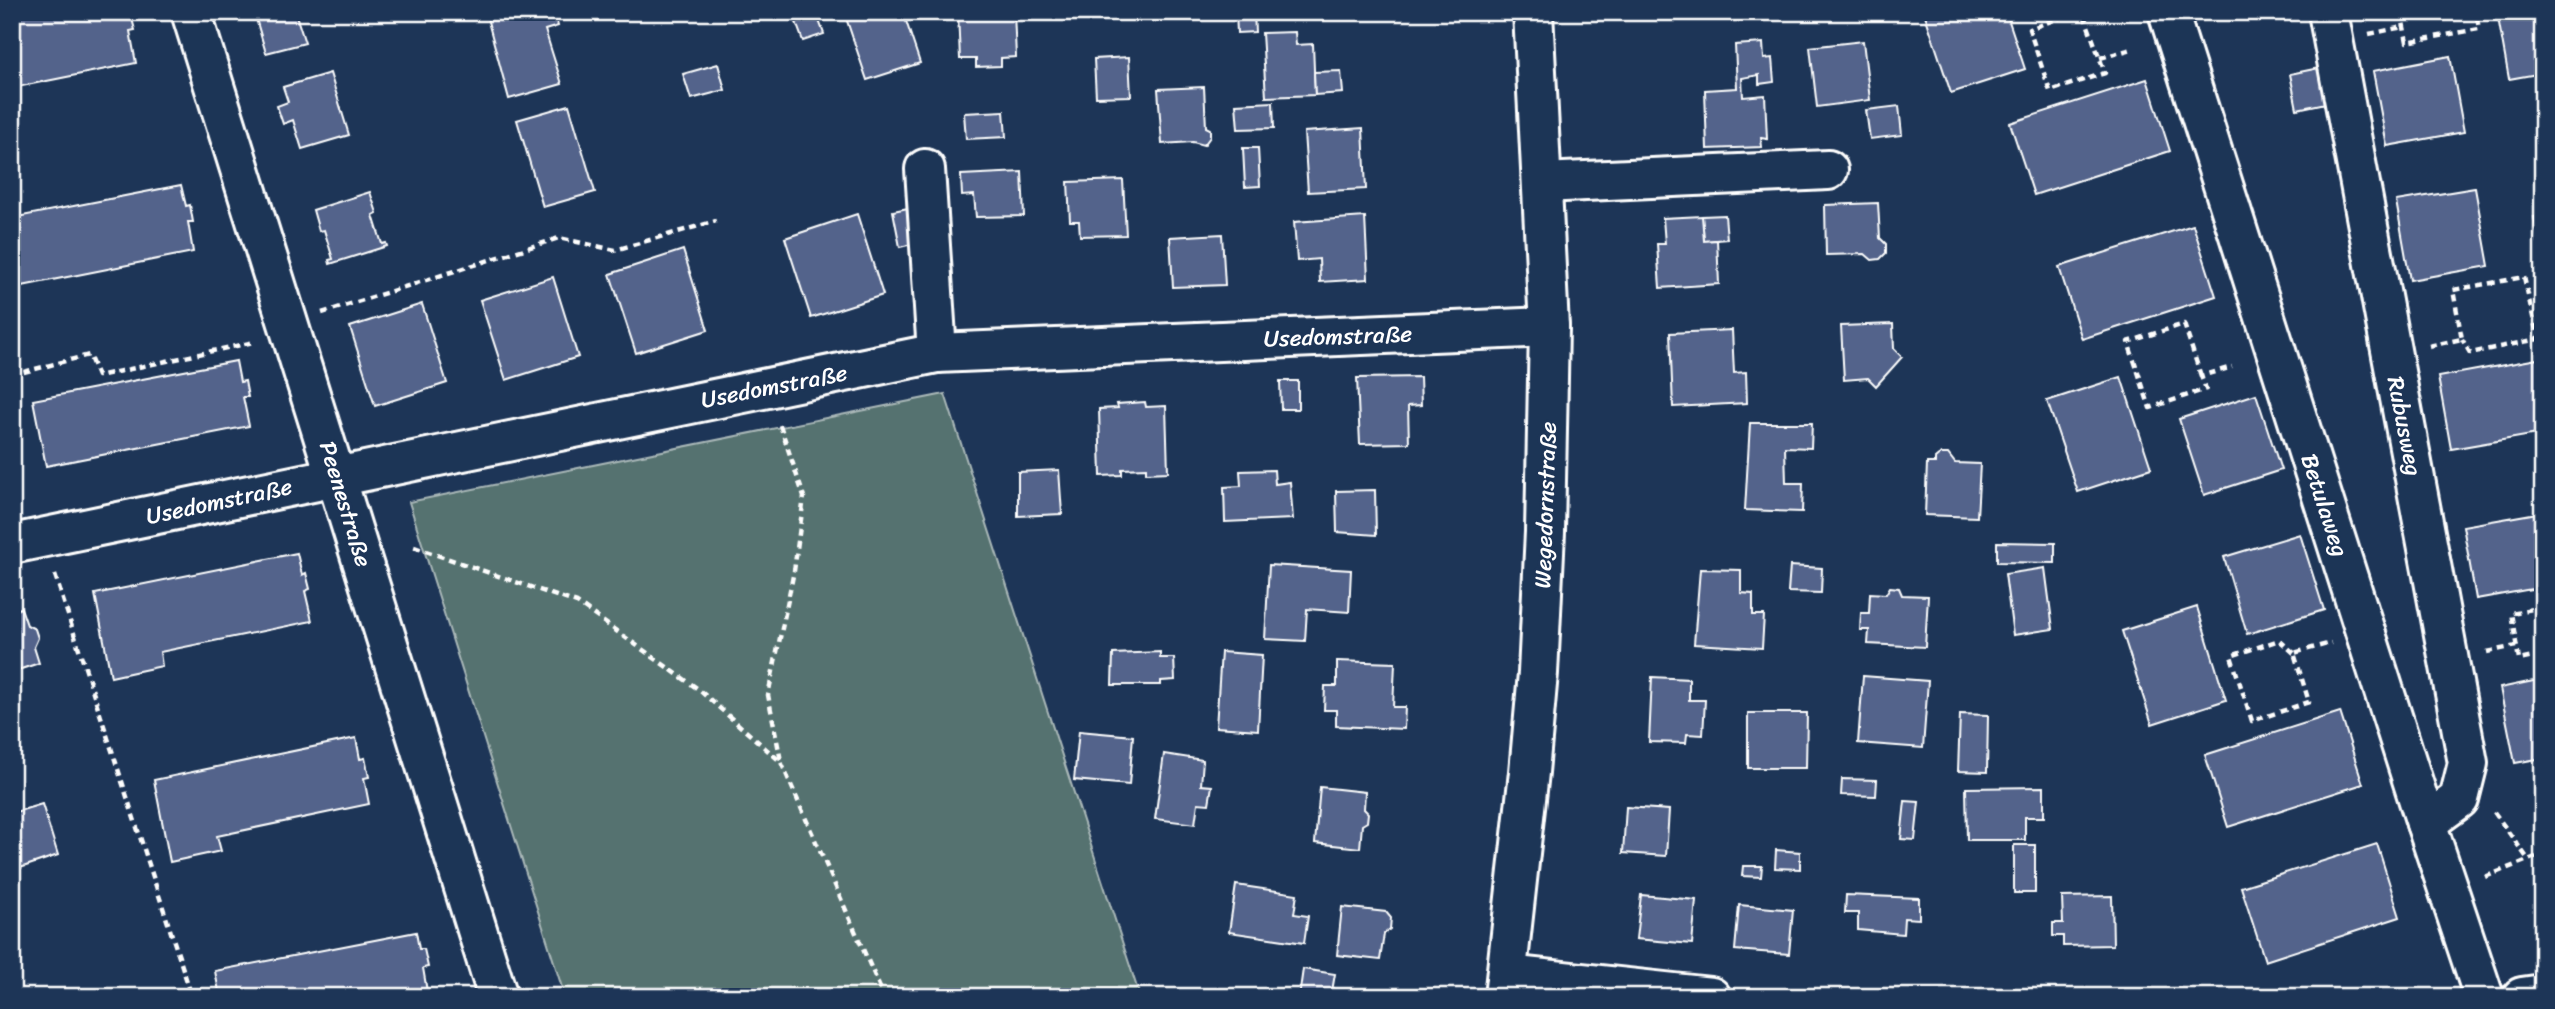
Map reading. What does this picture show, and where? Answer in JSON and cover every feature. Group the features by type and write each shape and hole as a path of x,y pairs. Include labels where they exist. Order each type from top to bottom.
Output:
{"street":[{"name":"Peenestraße","path":"191,12 498,997"},
{"name":"Wegedornstraße","path":"1506,986 1538,673 1544,572 1549,327 1533,12"},
{"name":"Betulaweg","path":"2168,12 2484,997"},
{"name":"Rubusweg","path":"2328,12 2468,763 2459,799 2426,822"},
{"path":"925,169 937,354"},
{"path":"1542,183 1828,170"},
{"name":"Usedomstraße","path":"12,544 937,354 1549,327"},
{"path":"1506,986 1711,997"},
{"path":"2522,997 2543,993"}],"path":[{"path":"2077,12 2029,29 2050,91 2105,73 2083,12"},
{"path":"2401,12 2407,42 2479,29 2476,12"},
{"path":"2100,58 2132,50"},
{"path":"311,316 559,238 615,250 716,221"},
{"path":"2524,277 2538,339 2470,353 2462,339 2453,290 2524,277"},
{"path":"2184,324 2202,376 2206,389 2150,408 2128,342 2184,324"},
{"path":"2428,346 2462,339"},
{"path":"12,375 89,355 98,376 262,340"},
{"path":"2202,376 2232,367"},
{"path":"778,421 804,497 794,572 768,695 781,762 884,997"},
{"path":"414,547 577,603 698,689 781,762"},
{"path":"53,569 192,997"},
{"path":"2543,607 2511,614 2519,660 2543,655"},
{"path":"2294,653 2365,632"},
{"path":"2279,640 2294,653 2309,702 2252,721 2231,656 2279,640"},
{"path":"2466,771 2528,859"},
{"path":"2449,892 2543,854"}],"green space":[{"path":"945,394 1140,997 565,997 409,502"}],"building":[{"path":"29,12 126,12 127,16 131,15 135,30 130,31 136,63 12,88 12,16"},
{"path":"254,12 295,12 305,43 266,53"},
{"path":"554,12 558,26 545,30 562,84 509,99 486,14"},
{"path":"844,12 903,12 920,63 867,80"},
{"path":"958,12 1014,12 1016,57 1001,58 1001,66 976,67 976,59 960,59"},
{"path":"1236,12 1254,12 1255,32 1237,33"},
{"path":"1924,12 2006,12 2025,69 1951,93"},
{"path":"2497,12 2543,12 2543,73 2509,79"},
{"path":"817,15 824,34 803,41 796,22"},
{"path":"1295,32 1296,45 1313,44 1315,95 1266,97 1262,33"},
{"path":"1863,41 1870,100 1817,107 1810,47"},
{"path":"1763,43 1764,59 1772,58 1774,82 1759,84 1759,75 1742,78 1743,97 1765,95 1767,139 1761,138 1762,147 1707,149 1705,90 1737,88 1735,45"},
{"path":"2450,56 2464,132 2387,146 2373,71"},
{"path":"1129,57 1131,96 1096,97 1094,59"},
{"path":"718,64 725,90 691,99 683,74"},
{"path":"2319,68 2326,103 2297,109 2290,74"},
{"path":"1341,71 1343,93 1315,95 1314,72"},
{"path":"330,73 349,135 302,149 293,120 283,124 277,106 288,102 283,87"},
{"path":"2147,79 2170,151 2034,195 2010,123"},
{"path":"1204,87 1206,127 1210,129 1210,137 1204,145 1193,142 1162,144 1158,89"},
{"path":"1273,102 1274,128 1238,129 1236,104"},
{"path":"569,105 595,192 543,207 517,120"},
{"path":"1899,106 1902,135 1870,139 1866,110"},
{"path":"1004,111 1006,137 966,139 964,113"},
{"path":"1363,128 1366,189 1308,192 1304,132"},
{"path":"1243,148 1258,148 1260,186 1245,187"},
{"path":"1022,172 1024,216 976,217 974,195 962,196 961,175"},
{"path":"1123,180 1126,235 1080,236 1079,221 1070,221 1068,182"},
{"path":"181,185 186,206 190,205 193,222 188,222 193,252 12,288 12,218"},
{"path":"2475,188 2489,266 2410,280 2396,201"},
{"path":"370,192 377,213 373,215 382,244 386,243 387,246 330,264 329,260 333,259 324,230 319,231 313,210"},
{"path":"1878,203 1880,238 1886,244 1886,253 1880,259 1872,260 1865,254 1826,255 1825,205"},
{"path":"913,207 920,242 900,247 893,211"},
{"path":"857,214 883,295 811,318 785,238"},
{"path":"1725,215 1727,239 1704,241 1702,216"},
{"path":"2543,215 2543,266 2534,217"},
{"path":"1702,216 1704,241 1717,240 1719,284 1660,288 1657,244 1665,244 1663,218"},
{"path":"1365,217 1368,279 1320,282 1319,259 1297,261 1294,222"},
{"path":"2193,225 2216,296 2082,339 2059,267"},
{"path":"1222,234 1225,285 1173,287 1170,237"},
{"path":"683,250 708,330 636,353 610,274"},
{"path":"553,277 578,357 506,380 480,300"},
{"path":"422,304 447,383 375,406 350,327"},
{"path":"1893,324 1894,349 1902,357 1876,386 1868,378 1844,380 1841,326"},
{"path":"1732,330 1734,373 1746,372 1747,403 1673,407 1670,333"},
{"path":"2543,358 2543,433 2451,449 2438,377"},
{"path":"236,361 240,382 245,381 248,397 243,397 249,426 46,466 33,400"},
{"path":"1420,377 1421,405 1408,406 1409,443 1360,444 1357,378"},
{"path":"2121,377 2151,468 2078,492 2047,401"},
{"path":"1280,381 1298,381 1298,409 1281,409"},
{"path":"2256,394 2281,470 2204,495 2179,419"},
{"path":"1145,402 1146,407 1166,406 1168,472 1146,473 1146,468 1122,469 1122,475 1101,476 1099,409 1118,408 1117,404"},
{"path":"1750,423 1812,423 1811,448 1785,447 1786,483 1803,483 1802,512 1745,510"},
{"path":"1941,454 1948,454 1955,463 1980,464 1977,517 1925,515 1927,463 1935,463 1935,459"},
{"path":"1059,470 1062,514 1018,516 1018,472"},
{"path":"1274,470 1275,484 1290,482 1293,519 1225,522 1224,487 1241,486 1240,471"},
{"path":"1375,490 1376,535 1337,532 1336,491"},
{"path":"2543,512 2543,587 2476,599 2463,526"},
{"path":"2300,534 2324,610 2247,634 2224,557"},
{"path":"1997,542 2055,543 2055,563 1997,562"},
{"path":"297,553 302,575 306,573 310,589 305,591 312,621 160,652 162,666 111,677 95,594"},
{"path":"1269,565 1351,570 1349,612 1307,609 1305,641 1265,639"},
{"path":"1790,566 1822,568 1821,593 1788,592"},
{"path":"2045,568 2053,629 2013,635 2005,574"},
{"path":"1700,569 1741,570 1741,593 1753,594 1753,615 1764,615 1762,648 1694,644"},
{"path":"1890,587 1899,588 1902,595 1928,596 1925,647 1868,644 1869,630 1860,630 1861,613 1869,613 1870,593 1886,594"},
{"path":"2197,607 2226,700 2152,724 2122,631"},
{"path":"21,608 27,625 35,629 38,638 34,647 39,663 12,672 12,611"},
{"path":"1160,652 1160,658 1174,658 1175,680 1161,681 1161,685 1112,685 1113,654"},
{"path":"1221,652 1262,655 1258,730 1216,727"},
{"path":"1337,661 1395,663 1393,707 1405,707 1404,729 1336,726 1336,710 1324,710 1325,686 1337,686"},
{"path":"1863,676 1928,681 1923,748 1858,743"},
{"path":"1652,677 1689,679 1689,700 1705,700 1703,735 1687,734 1686,743 1649,742"},
{"path":"2543,679 2543,758 2515,763 2500,688"},
{"path":"2340,712 2363,784 2228,827 2205,755"},
{"path":"1748,713 1807,713 1806,768 1748,768"},
{"path":"1960,714 1988,715 1987,772 1958,771"},
{"path":"1079,731 1133,736 1129,785 1074,780"},
{"path":"356,738 360,759 365,758 369,777 364,778 369,804 217,836 221,851 170,862 154,780"},
{"path":"1164,754 1203,760 1201,785 1212,786 1209,804 1198,803 1195,824 1155,819"},
{"path":"1842,779 1877,780 1876,796 1841,795"},
{"path":"1320,787 1365,792 1364,809 1368,813 1367,822 1362,825 1360,848 1315,843"},
{"path":"2044,787 2044,817 2025,817 2025,840 1967,840 1966,788"},
{"path":"1905,801 1919,802 1915,840 1901,839"},
{"path":"42,804 58,855 14,870 12,813"},
{"path":"1626,807 1669,810 1666,856 1623,853"},
{"path":"2377,844 2400,917 2265,961 2241,887"},
{"path":"2014,845 2035,845 2035,893 2014,893"},
{"path":"1776,850 1800,852 1800,869 1775,868"},
{"path":"1743,866 1762,866 1761,877 1742,876"},
{"path":"1236,885 1297,894 1294,914 1308,916 1304,943 1229,932"},
{"path":"1641,895 1696,900 1692,944 1636,939"},
{"path":"1846,895 1919,898 1919,919 1904,918 1903,934 1858,930 1858,913 1845,913"},
{"path":"2112,896 2113,945 2063,946 2063,936 2053,936 2053,923 2063,923 2062,897"},
{"path":"1739,905 1793,910 1789,954 1735,950"},
{"path":"1342,907 1386,912 1391,918 1390,929 1384,934 1380,960 1337,955"},
{"path":"416,932 419,949 424,949 428,967 423,968 428,997 220,997 215,971"},
{"path":"1303,969 1335,974 1331,997 1299,997"}]}
